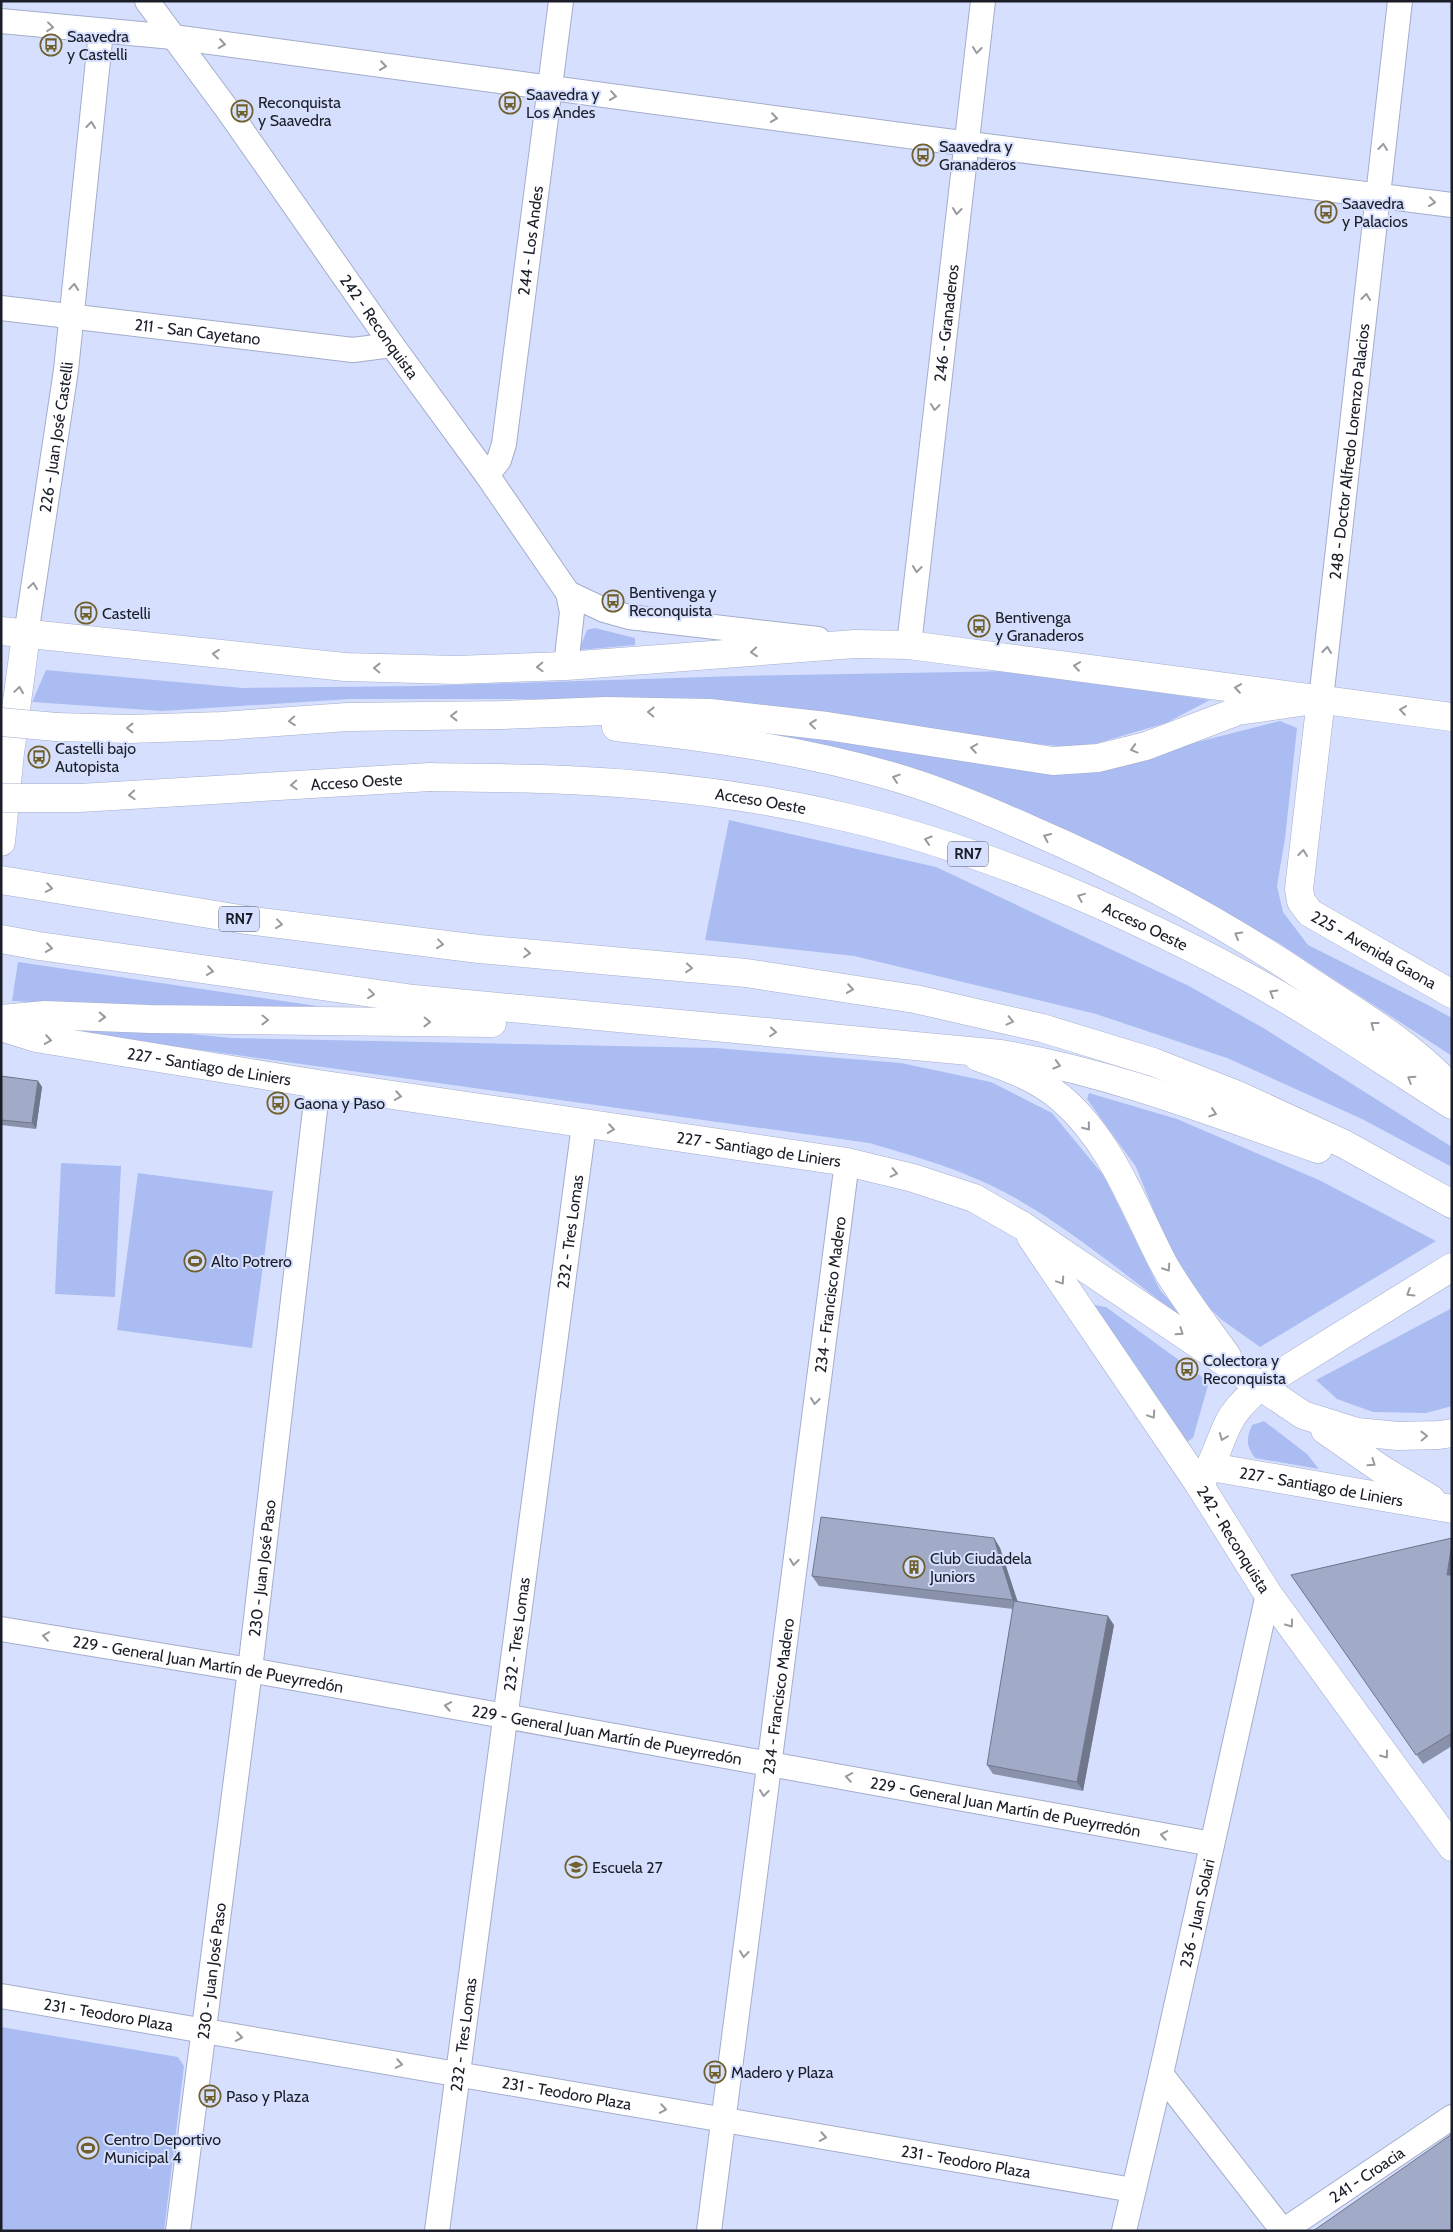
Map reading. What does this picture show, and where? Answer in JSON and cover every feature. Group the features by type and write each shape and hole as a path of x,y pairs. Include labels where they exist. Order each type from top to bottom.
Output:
{"main road":[{"path":"14,633 345,667 456,670 566,666 855,644 909,646 1452,717"},
{"name":"226 - Juan José Castelli","path":"1,842 10,754 14,633"},
{"path":"1,722 56,727 129,729 221,726 347,717 503,716 606,711 710,713 827,726 1053,761 1098,758 1146,746 1238,711 1321,699"},
{"name":"248 - Doctor Alfredo Lorenzo Palacios","path":"1301,901 1299,889 1321,699"},
{"path":"503,716 711,738 812,756 891,776 967,801 1085,854 1170,897 1263,950 1363,1017 1436,1071 1452,1089"},
{"name":"Acceso Oeste","path":"1,798 80,798 430,777 568,780 678,790 748,799 844,817 933,841 1041,881 1136,921 1249,979 1360,1046 1452,1105"},
{"name":"RN7","path":"1,880 246,920 479,949 746,973 915,1000 1042,1028 1153,1062 1235,1094 1344,1144 1452,1204"},
{"name":"225 - Avenida Gaona","path":"1301,901 1310,913 1452,994"},
{"path":"1,939 166,965 414,999 958,1049 1042,1061 1133,1086 1410,1180"},
{"path":"1,1019 44,1015 150,1019 446,1022 725,1028"},
{"name":"227 - Santiago de Liniers","path":"1,1026 36,1038 584,1125 847,1162 913,1178 974,1198 1023,1226 1303,1415 1357,1432 1398,1436 1452,1433"},
{"path":"958,1049 1035,1080 1062,1099 1084,1123 1116,1169 1163,1261 1235,1368"},
{"name":"242 - Reconquista","path":"1023,1226 1205,1475 1268,1594 1452,1847"},
{"path":"1205,1475 1228,1424 1237,1409 1260,1386 1452,1268"},
{"path":"1303,1415 1401,1482 1451,1509"},
{"name":"227 - Santiago de Liniers","path":"1205,1475 1451,1509"}],"street":[{"name":"242 - Reconquista","path":"147,1 227,108 392,345 487,475 568,593 572,612 566,666"},
{"name":"244 - Los Andes","path":"487,475 499,460 504,444 561,1"},
{"name":"246 - Granaderos","path":"909,646 965,143 983,1"},
{"name":"248 - Doctor Alfredo Lorenzo Palacios","path":"1321,699 1400,1"},
{"path":"1,21 173,37 511,84 549,87 965,143 1452,204"},
{"name":"226 - Juan José Castelli","path":"14,633 64,380 101,31"},
{"name":"211 - San Cayetano","path":"1,308 353,350 392,345"},
{"path":"568,593 604,610 629,617 855,644"},
{"name":"230 - Juan José Paso","path":"178,2231 250,1670 318,1084"},
{"name":"232 - Tres Lomas","path":"437,2231 584,1125"},
{"name":"234 - Francisco Madero","path":"709,2231 768,1762 847,1162"},
{"name":"236 - Juan Solari","path":"1124,2231 1268,1594"},
{"name":"229 - General Juan Martín de Pueyrredón","path":"1,1629 250,1670 768,1762 1212,1844"},
{"name":"231 - Teodoro Plaza","path":"1,1996 1133,2190"},
{"path":"1161,2074 1283,2231"},
{"name":"241 - Croacia","path":"1283,2231 1452,2117"}],"shaded area":[{"path":"595,628 635,638 635,645 579,650 587,630"},
{"path":"46,670 243,688 418,686 737,676 1015,671 1210,700 1166,723 1081,748 958,737 615,699 350,699 162,711 32,702"},
{"path":"1280,721 1297,728 1285,839 1277,886 1283,912 1308,945 1452,1018 1452,1056 1277,942 1078,836 913,769 709,722 1107,765"},
{"path":"729,820 936,867 1189,986 1265,1029 1452,1147 1452,1167 1362,1119 1227,1058 1096,1014 854,956 705,940"},
{"path":"18,962 317,1006 164,1009 12,1001"},
{"path":"53,1021 232,1038 716,1048 901,1063 991,1082 1052,1113 1104,1176 1160,1290 1191,1325 1079,1239 1008,1194 957,1171 869,1143 50,1029"},
{"path":"1089,1093 1177,1119 1319,1180 1436,1241 1260,1347 1222,1320 1200,1299 1169,1249 1136,1167 1087,1099"},
{"path":"61,1163 121,1166 115,1297 55,1294"},
{"name":"Alto Potrero","path":"138,1173 273,1191 252,1348 117,1330"},
{"path":"1095,1305 1106,1307 1209,1382 1193,1438 1185,1443 1090,1311"},
{"path":"1452,1308 1452,1406 1426,1413 1373,1412 1337,1399 1316,1380"},
{"path":"1264,1421 1307,1454 1319,1469 1255,1458 1248,1442 1249,1434 1252,1425"},
{"name":"Centro Deportivo Municipal 4","path":"1,2027 178,2057 184,2066 164,2231 1,2231"}],"building":[{"path":"1,1076 38,1081 32,1123 1,1120"},
{"name":"Club Ciudadela Juniors","path":"821,1517 994,1538 1013,1600 812,1576"},
{"path":"1452,1538 1447,1575 1452,1575 1452,1733 1416,1755 1291,1575"},
{"path":"1014,1601 1108,1616 1077,1782 987,1765"},
{"path":"1452,2134 1452,2231 1313,2231"}],"place":[{"name":"Saavedra y Castelli","path":"51,45"},
{"name":"Saavedra y Los Andes","path":"510,103"},
{"name":"Reconquista y Saavedra","path":"242,111"},
{"name":"Saavedra y Granaderos","path":"923,155"},
{"name":"Saavedra y Palacios","path":"1326,212"},
{"name":"Bentivenga y Reconquista","path":"613,601"},
{"name":"Castelli","path":"86,613"},
{"name":"Bentivenga y Granaderos","path":"979,626"},
{"name":"Castelli bajo Autopista","path":"39,757"},
{"name":"Gaona y Paso","path":"278,1103"},
{"name":"Alto Potrero","path":"195,1261"},
{"name":"Colectora y Reconquista","path":"1187,1369"},
{"name":"Club Ciudadela Juniors","path":"914,1567"},
{"name":"Escuela 27","path":"576,1867"},
{"name":"Madero y Plaza","path":"715,2072"},
{"name":"Paso y Plaza","path":"210,2096"},
{"name":"Centro Deportivo Municipal 4","path":"88,2148"}]}
